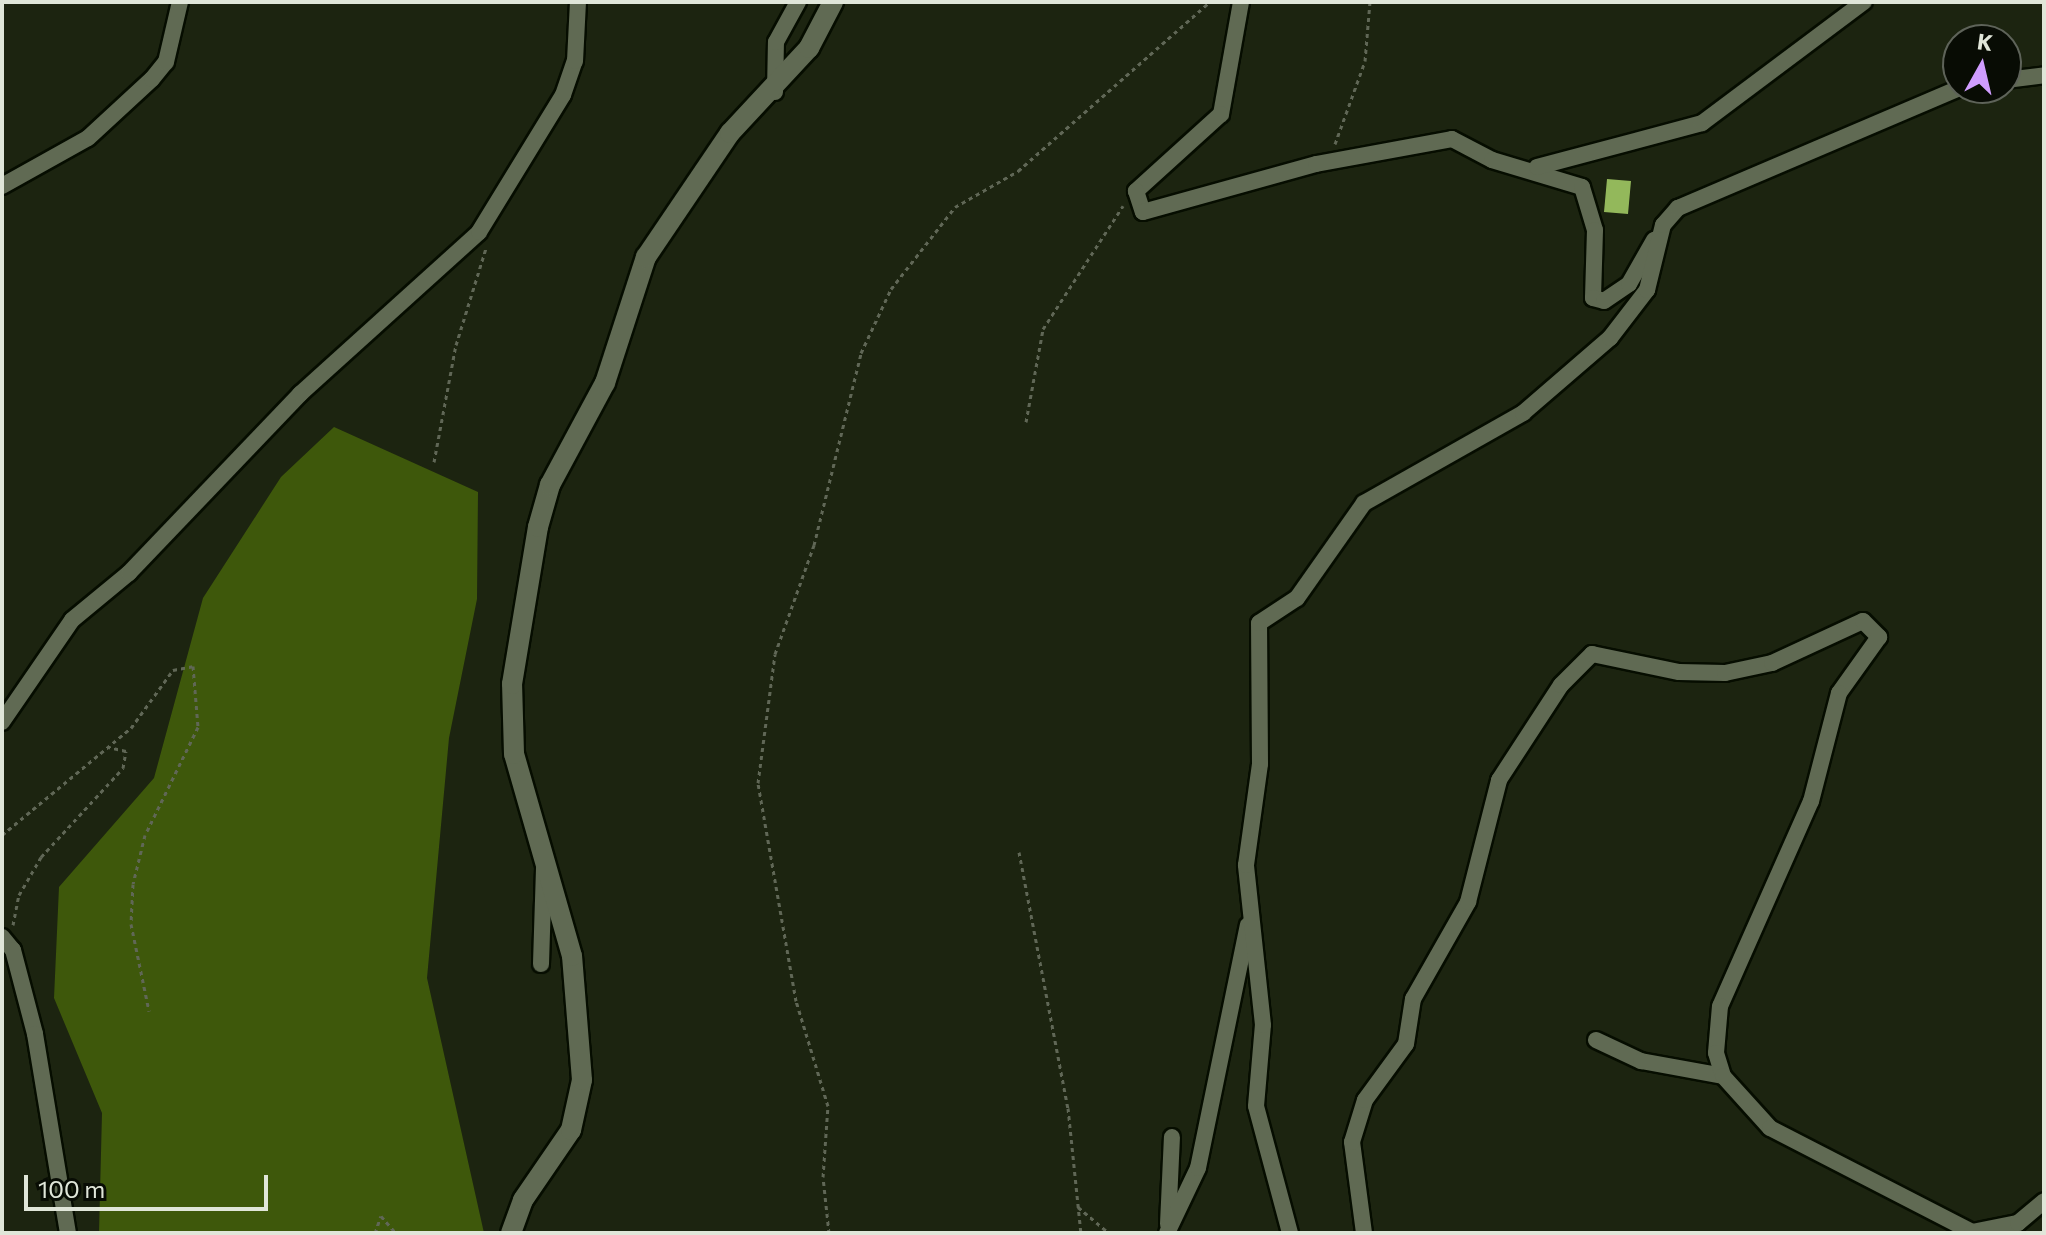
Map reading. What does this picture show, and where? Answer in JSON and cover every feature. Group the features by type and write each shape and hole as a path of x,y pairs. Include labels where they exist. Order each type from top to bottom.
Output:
{"street":[{"path":"2,186 88,138 152,79 166,62 180,2"},
{"path":"2,722 72,620 129,573 300,394 479,232 563,95 575,61 578,2"},
{"path":"775,92 776,42 798,2"},
{"path":"511,1233 523,1200 571,1130 582,1080 572,956 514,754 512,684 538,527 550,485 605,383 611,346 646,257 730,133 775,92 833,2"},
{"path":"1241,2 1221,114 1136,191 1143,212 1166,209 1316,164 1452,139 1492,160 1537,167 1582,187 1592,207 1593,298 1604,301 1629,284 1663,225 1698,199 1942,96"},
{"path":"1537,167 1702,123 1864,2"},
{"path":"2022,78 2044,75"},
{"path":"1290,1233 1256,1106 1264,1049 1250,911 1259,623 1297,598 1364,503 1523,413 1610,338 1647,290 1663,225"},
{"path":"1364,1233 1352,1142 1365,1100 1406,1044 1413,999 1468,902 1499,780 1561,685 1592,654 1679,672 1725,673 1772,663 1863,621 1879,637 1839,693 1811,801 1720,1006 1716,1053 1723,1076 1770,1128 1972,1232 2018,1223 2044,1201"},
{"path":"541,964 545,862"},
{"path":"1167,1232 1198,1168 1250,911"},
{"path":"7,944 35,1034 68,1233"},
{"path":"1596,1040 1641,1061 1723,1076"},
{"path":"1167,1232 1172,1137"}],"path":[{"path":"829,1233 823,1177 828,1106 796,1001 758,783 775,654 814,545 861,353 891,289 955,207 1018,171 1210,2"},
{"path":"1316,164 1333,148 1352,105 1370,2"},
{"path":"1026,422 1043,329 1136,191"},
{"path":"434,462 456,345 489,239"},
{"path":"2,835 108,747 173,670 193,666 198,727 145,835 133,884 131,924 149,1011"},
{"path":"7,944 13,917 29,875 123,768 126,751 108,747"},
{"path":"1019,852 1068,1108 1081,1233"},
{"path":"1078,1207 1108,1232"},
{"path":"375,1233 381,1216 396,1233"}],"green space":[{"path":"334,427 478,492 477,599 449,738 427,978 484,1233 99,1233 102,1113 54,998 59,887 154,778 203,598 281,477"}],"building":[{"path":"1607,179 1631,181 1628,214 1604,212"}]}
